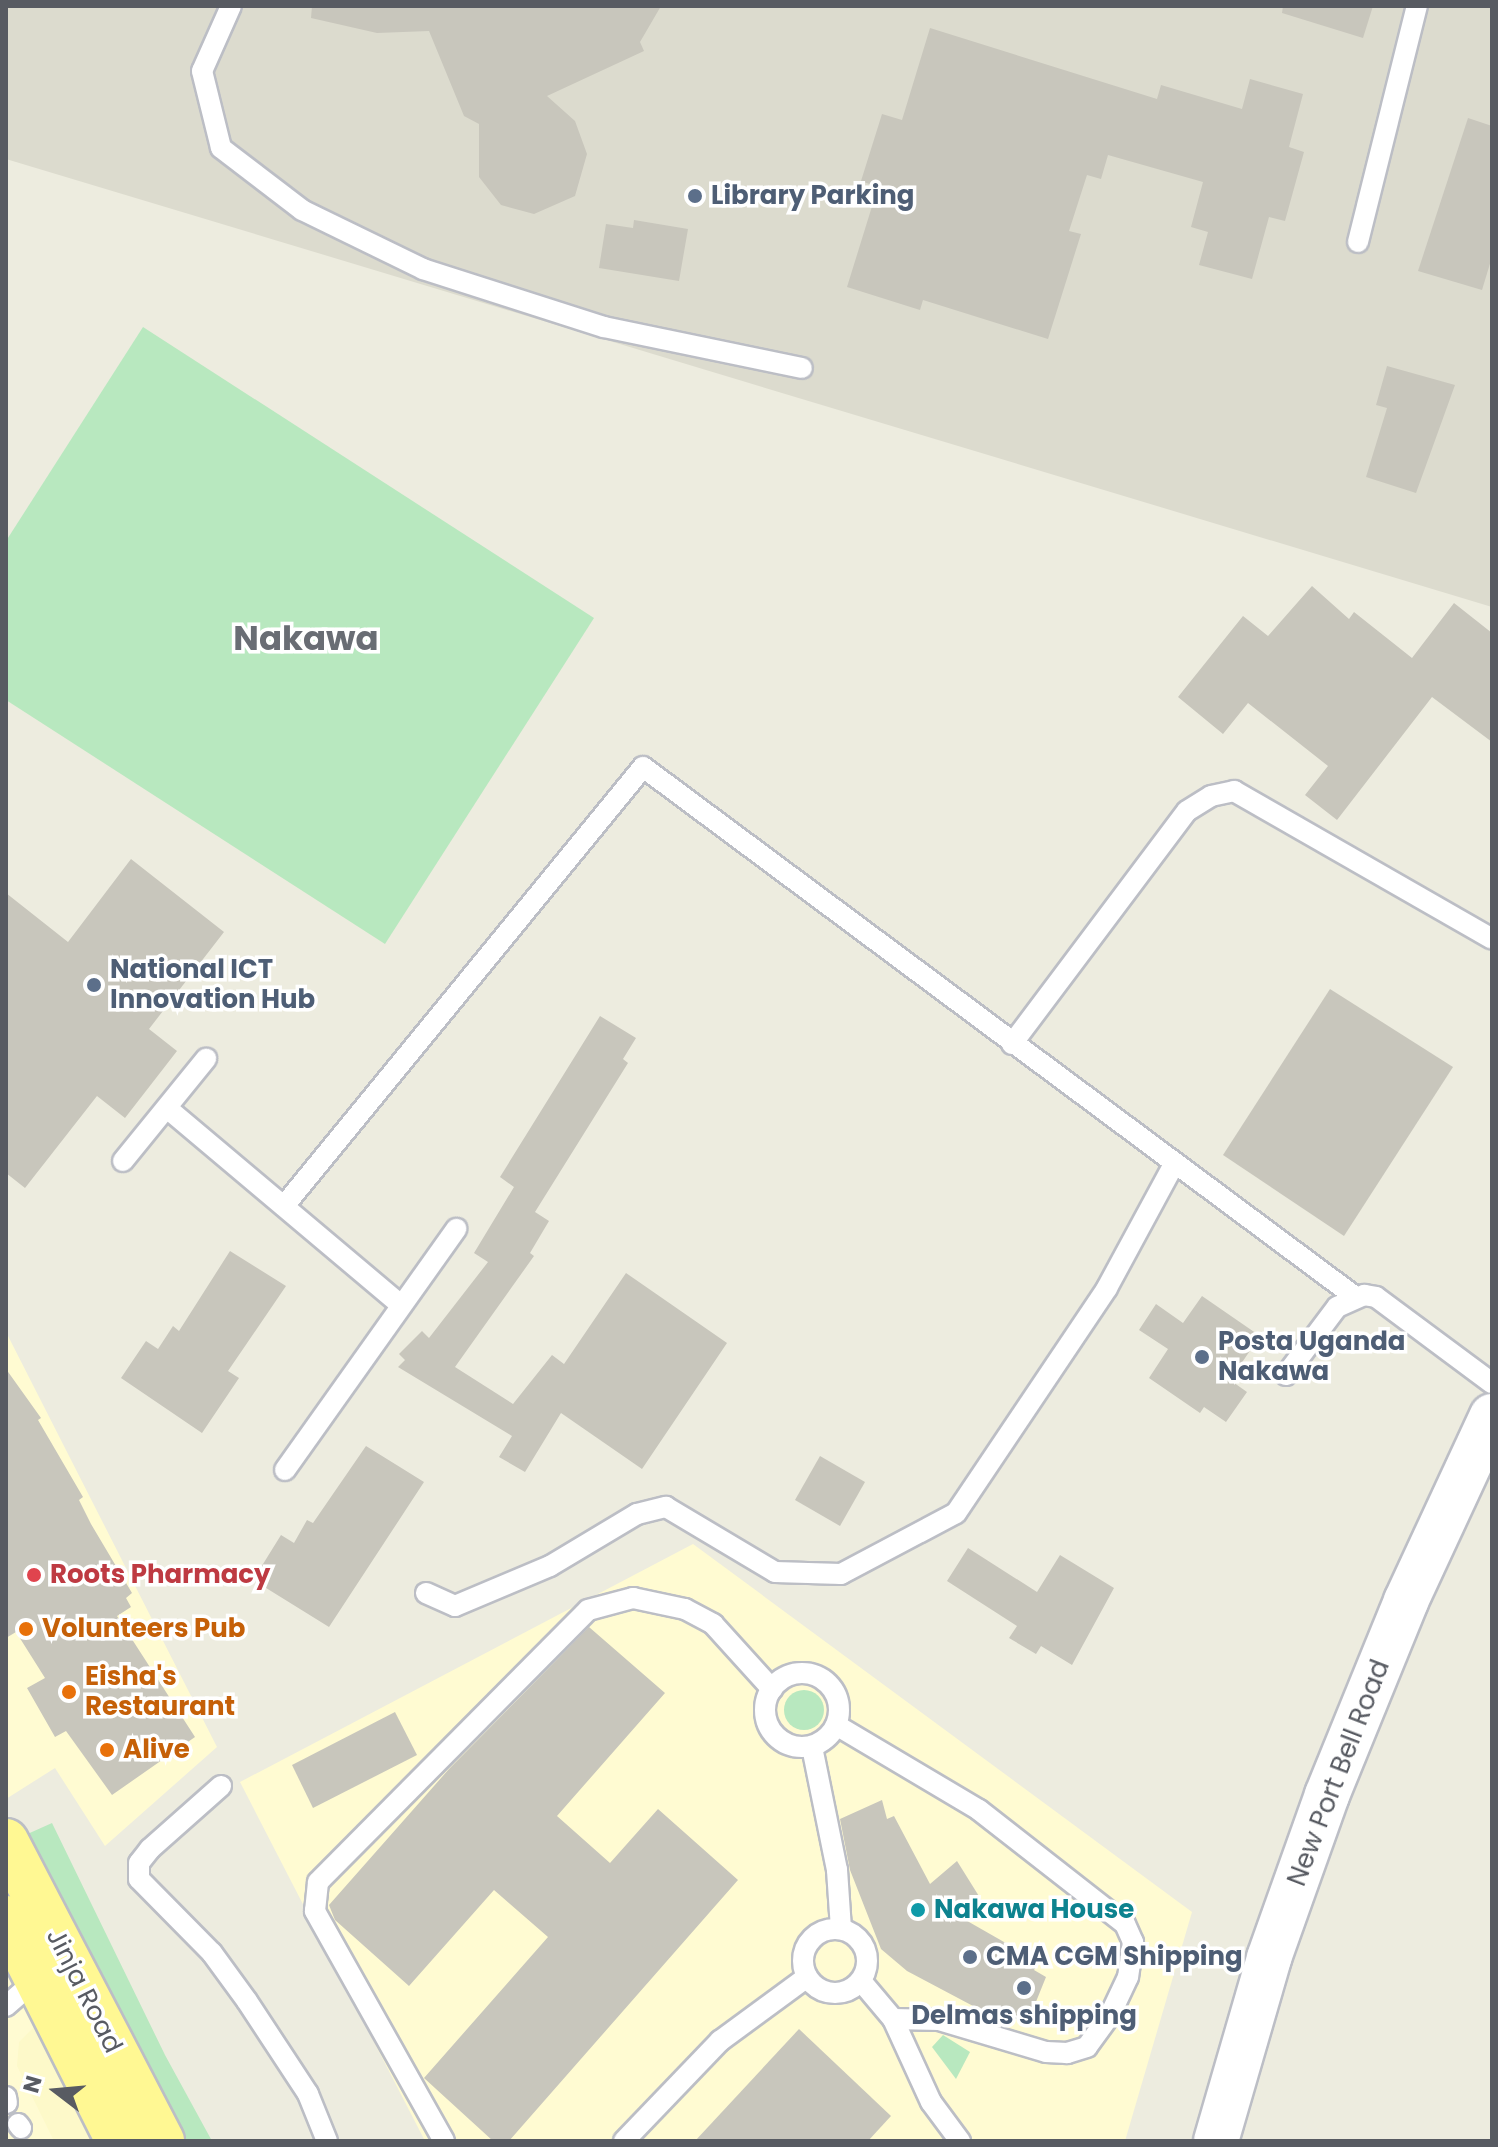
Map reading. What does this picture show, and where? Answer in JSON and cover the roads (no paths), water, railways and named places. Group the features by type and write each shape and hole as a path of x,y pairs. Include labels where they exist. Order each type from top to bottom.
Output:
{"highway":[{"name":"Jinja Road","path":"6,1841 162,2141"},
{"name":"Jinja Road","path":"6,1918 21,1993 118,2141"}],"main road":[{"name":"New Port Bell Road","path":"1216,2141 1269,1958 1327,1795 1406,1601 1492,1416"}],"lane":[{"path":"231,6 202,71 221,148 302,210 423,269 588,323 802,368"},
{"path":"1358,242 1417,6"},
{"path":"284,1206 643,767 1354,1296 1376,1297 1492,1383"},
{"path":"1012,1044 1187,811 1211,796 1234,791 1491,936"},
{"path":"123,1161 206,1059"},
{"path":"167,1108 401,1305"},
{"path":"426,1593 455,1606 550,1566 637,1514 666,1507 775,1572 841,1574 956,1513 1107,1288 1174,1164"},
{"path":"285,1470 456,1229"},
{"path":"1286,1375 1337,1307 1354,1296"},
{"path":"444,2141 315,1911 318,1882 588,1610 633,1598 685,1609 713,1624 772,1689"},
{"path":"794,1674 820,1678 837,1699 836,1725 812,1747 796,1748 770,1730 764,1716 772,1689 794,1674"},
{"path":"836,1725 979,1810 1125,1924 1133,1942 1128,1977 1087,2047 1046,2052 939,2020 893,2019"},
{"path":"812,1747 837,1870 841,1929"},
{"path":"221,1786 150,1849 136,1871 212,1953 247,2001 308,2094 327,2141"},
{"path":"841,1929 863,1943 867,1956 861,1981 839,1994 827,1993 807,1977 803,1965 809,1942 817,1934 841,1929"},
{"path":"624,2141 720,2041 807,1977"},
{"path":"861,1981 893,2019 931,2102 960,2141"}],"place":[{"name":"Library Parking","path":"695,196"},
{"name":"National ICT Innovation Hub","path":"94,985"},
{"name":"Posta Uganda Nakawa","path":"1202,1357"},
{"name":"Roots Pharmacy","path":"34,1575"},
{"name":"Volunteers Pub","path":"26,1629"},
{"name":"Eisha's Restaurant","path":"69,1692"},
{"name":"Alive","path":"107,1750"},
{"name":"Nakawa House","path":"918,1910"},
{"name":"CMA CGM Shipping","path":"970,1957"},
{"name":"Delmas shipping","path":"1024,1988"}],"district":[{"name":"Nakawa","path":"306,639"}]}
